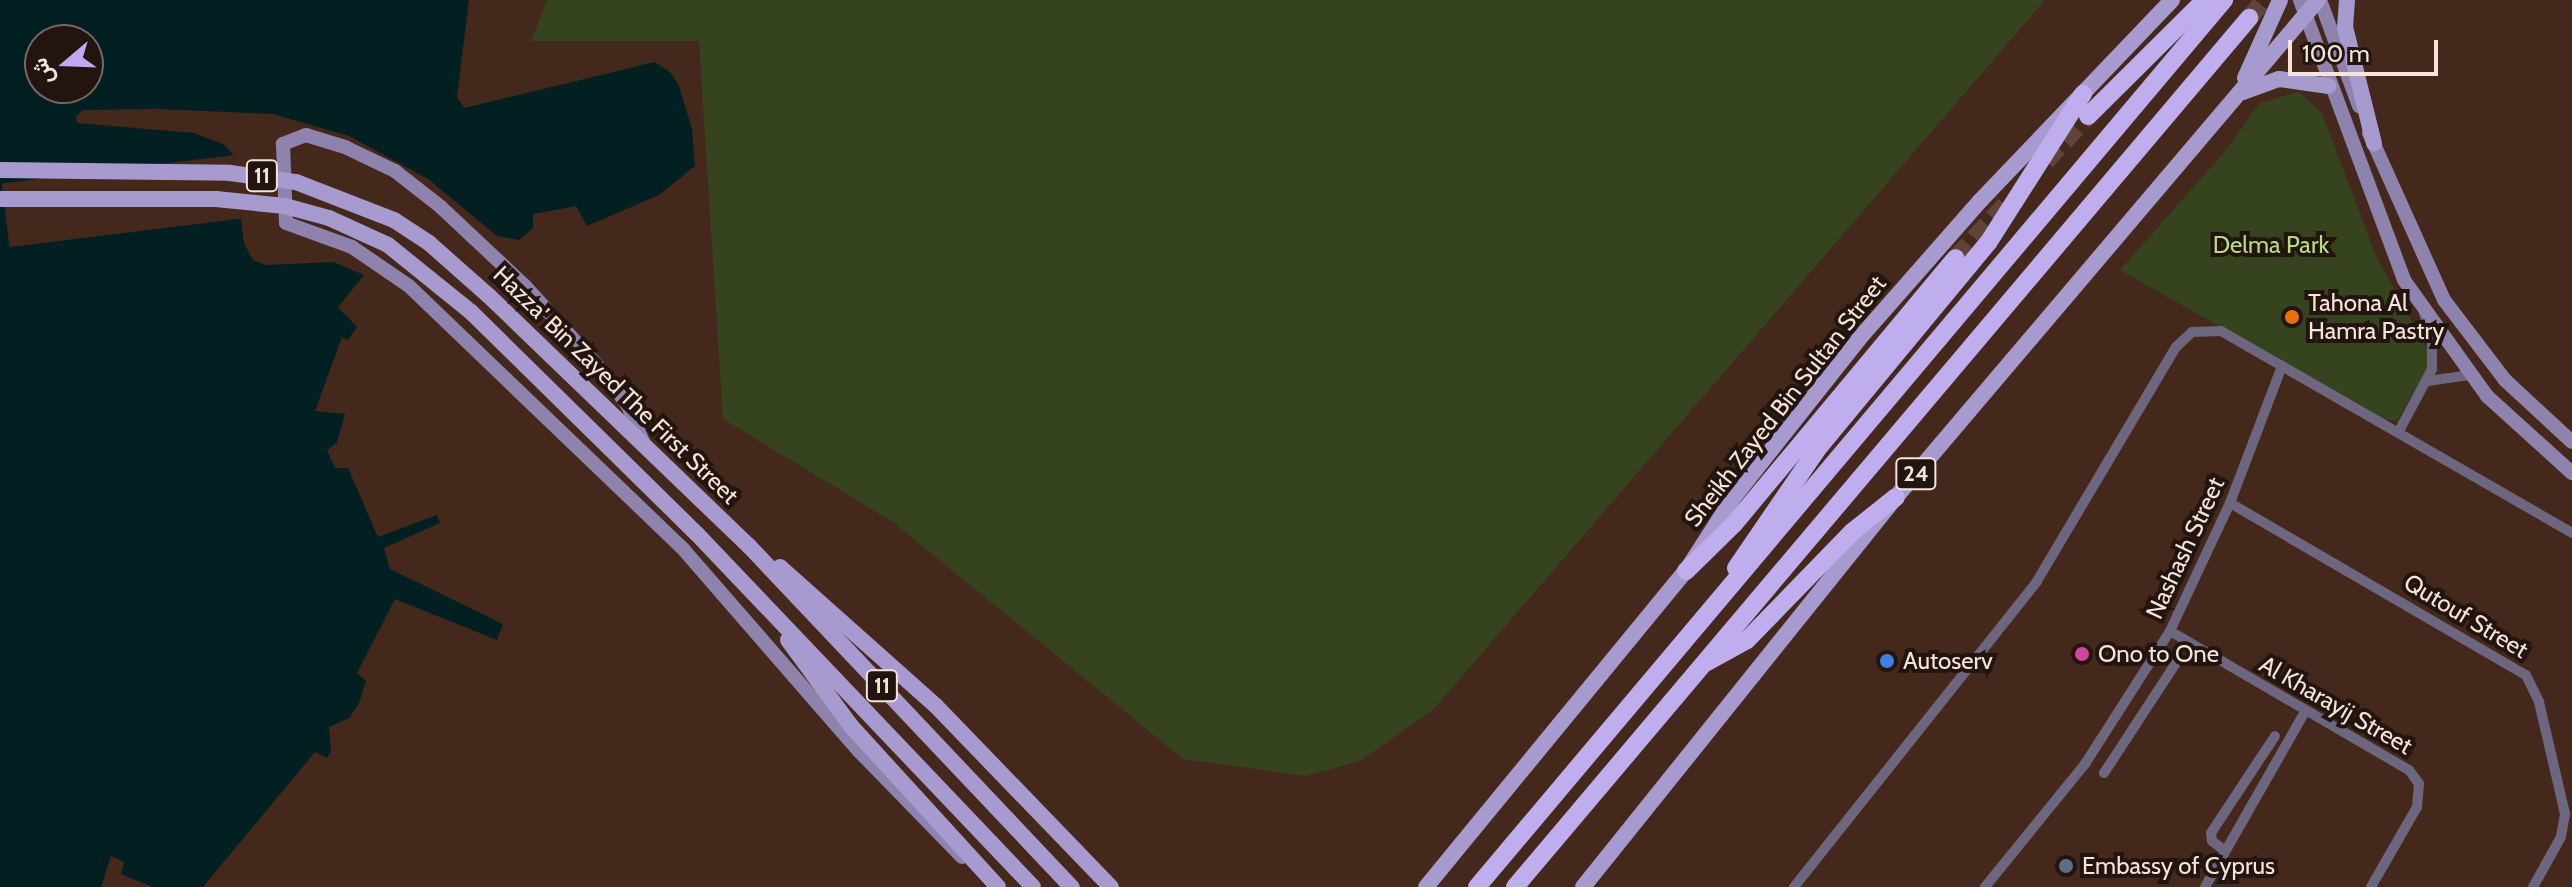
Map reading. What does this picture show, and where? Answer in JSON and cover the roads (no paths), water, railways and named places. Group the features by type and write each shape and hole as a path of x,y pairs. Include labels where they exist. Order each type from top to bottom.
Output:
{"highway":[{"path":"2088,116 2205,0"},
{"path":"1477,887 2224,0"},
{"name":"24","path":"1515,887 2249,18"},
{"path":"1730,586 1758,529 1851,406 1988,243 2083,94"},
{"path":"1686,571 1734,524 1879,343 1956,258"},
{"path":"1704,663 1747,640 1864,521 1896,497"}],"main road":[{"name":"Sheikh Zayed Bin Sultan Street","path":"1426,887 1686,571 1733,498 1864,333 1980,201 2172,0"},
{"path":"2239,95 2280,0"},
{"name":"24","path":"1583,887 1896,497 2239,95 2302,8 2319,0"},
{"path":"2347,0 2345,27 2374,143"},
{"path":"2239,95 2279,79 2329,86"},
{"name":"Hazza' Bin Zayed The First Street","path":"0,170 230,173 296,182 394,220 429,243 489,296 749,546 1072,887"},
{"name":"Hazza' Bin Zayed The First Street","path":"0,199 239,199 307,211 369,235 406,256 471,312 771,611 1033,887"},
{"path":"749,546 851,625 1111,887"},
{"path":"771,611 842,715 998,887"}],"street":[{"path":"2319,0 2374,143 2444,300 2505,380 2572,442"},
{"path":"2302,8 2387,243 2424,312 2469,375 2530,440 2572,473"},
{"path":"644,444 628,406 604,373 525,286 441,207 411,182 361,154 306,135 286,141 280,155 286,223 360,251 409,286 684,550 859,751 950,846 998,887"},
{"path":"2398,433 2428,381 2432,345 2424,312"},
{"path":"1794,887 2037,581 2180,341 2199,330 2214,329 2282,366 2572,533"},
{"name":"Nashash Street","path":"1985,887 2126,706 2170,631 2230,503 2282,366"},
{"path":"2428,381 2469,375"},
{"name":"Qutouf Street","path":"2230,503 2526,675 2536,693 2565,814 2561,837 2533,887"},
{"name":"Al Kharayij Street","path":"2170,631 2409,770 2419,784 2417,807 2371,887"},
{"path":"2104,773 2176,663"},
{"path":"2126,706 2141,716"},
{"path":"2205,887 2305,712"},
{"path":"2225,851 2212,841 2211,833 2275,736"},
{"path":"2254,768 2266,780"}],"water":[{"path":"0,0 469,0 457,97 464,108 655,62 671,73 679,86 692,129 695,166 659,195 587,226 576,206 533,214 533,228 519,240 497,236 428,179 349,136 273,114 158,109 83,110 76,116 77,123 194,133 223,144 234,155 244,244 253,260 266,265 333,262 364,275 338,307 357,327 348,340 342,337 315,411 345,414 337,443 327,450 335,468 348,468 378,537 437,515 440,523 384,548 390,569 503,624 497,640 395,599 357,673 366,681 359,703 349,718 329,727 331,752 327,758 315,752 203,887 153,887 121,874 124,862 111,856 101,887 0,887"}],"tunnel":[{"path":"2249,18 2264,0"},
{"path":"2046,161 2088,116"},
{"path":"1956,258 2010,200"}],"place":[{"name":"Tahona Al Hamra Pastry","path":"2292,317"},
{"name":"Ono to One","path":"2082,654"},
{"name":"Autoserv","path":"1887,661"},
{"name":"Embassy of Cyprus","path":"2066,866"}],"park label":[{"name":"Delma Park","path":"2271,245"}]}
